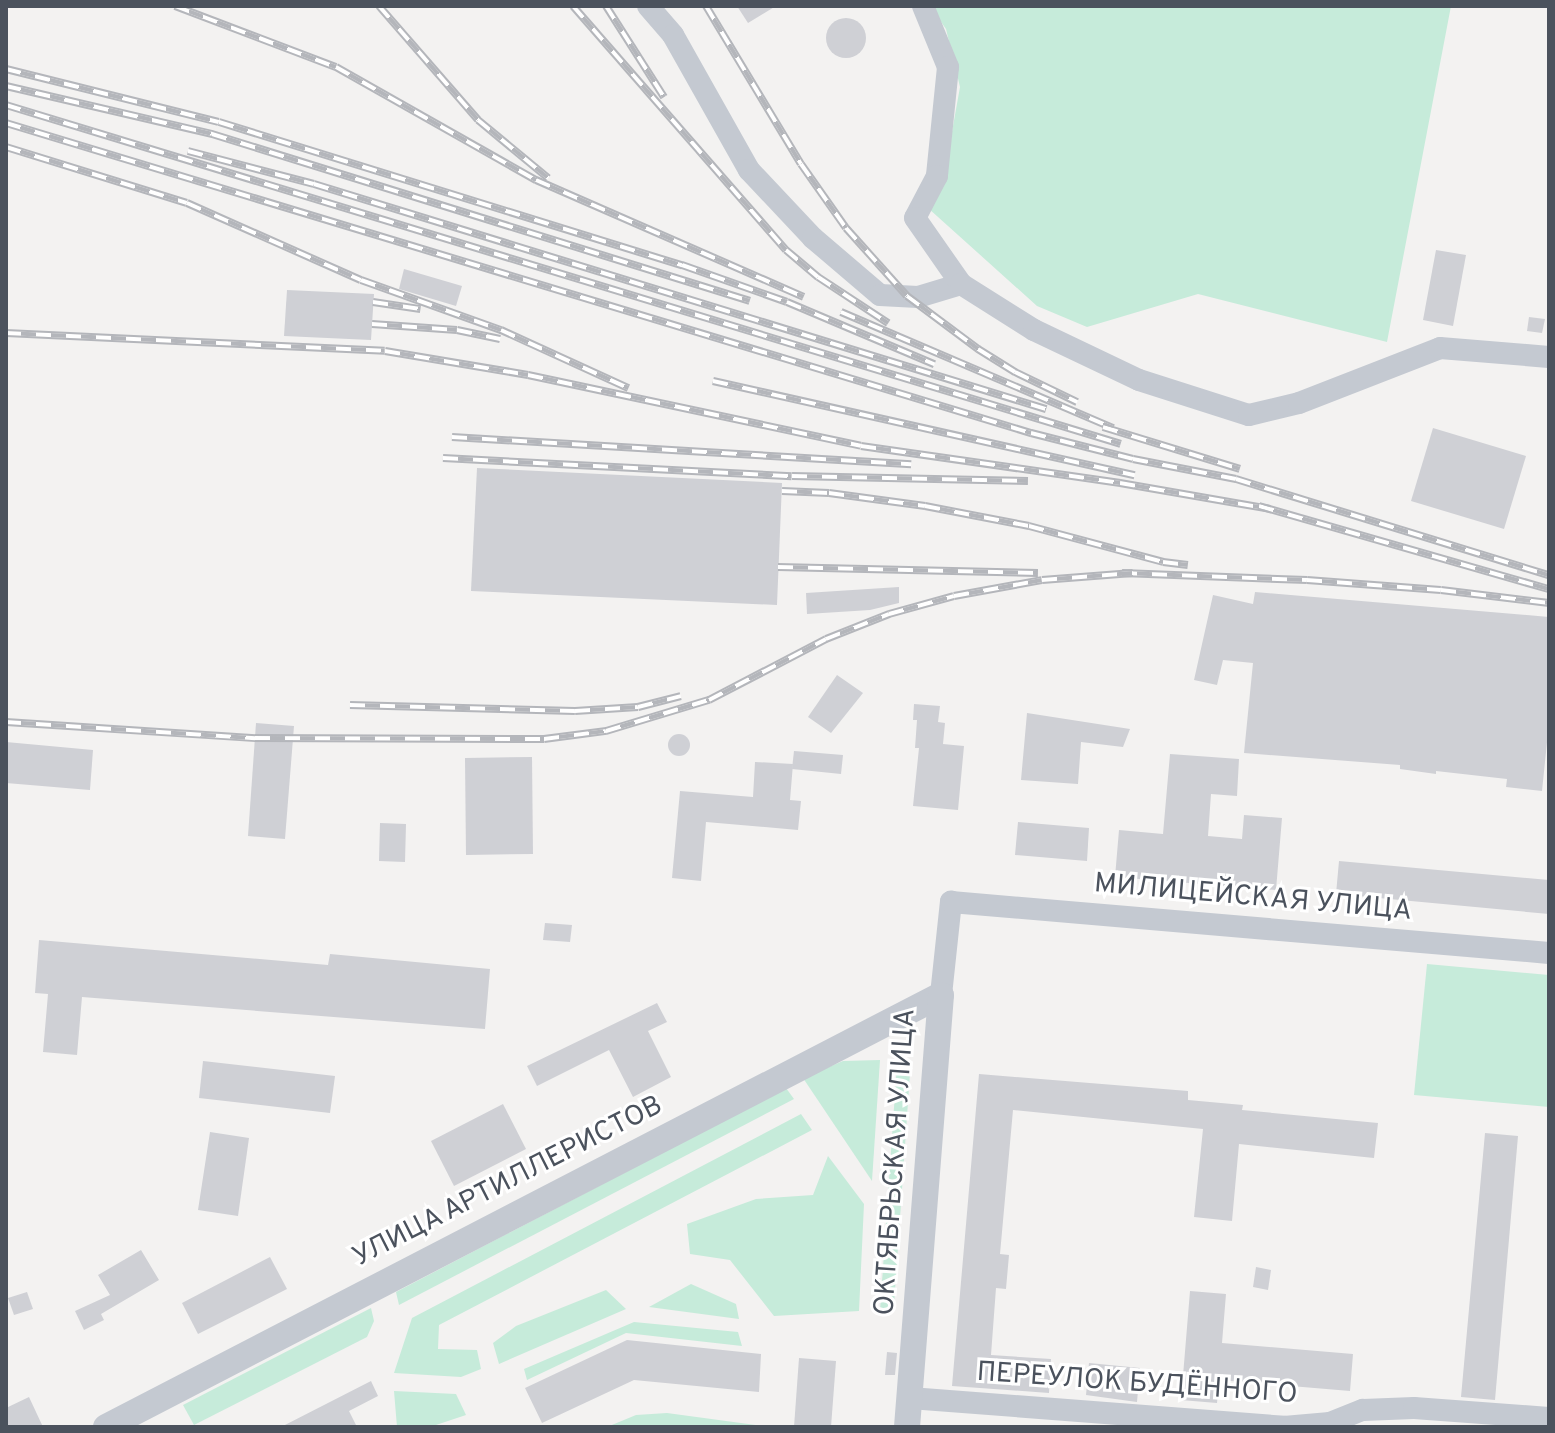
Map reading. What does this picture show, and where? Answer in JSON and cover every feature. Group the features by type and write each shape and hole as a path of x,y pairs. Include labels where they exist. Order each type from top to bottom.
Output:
{"street":[{"path":"648,6 673,35 749,170 813,238 880,295 918,297 961,284"},
{"path":"923,6 948,67 937,176 915,218 961,284 1034,330 1139,380 1249,415 1299,403 1440,348 1549,357"},
{"name":"МИЛИЦЕЙСКАЯ УЛИЦА","path":"951,902 1549,953"},
{"name":"ОКТЯБРЬСКАЯ УЛИЦА","path":"907,1427 951,902"},
{"name":"УЛИЦА АРТИЛЛЕРИСТОВ","path":"106,1427 941,995"},
{"name":"ПЕРЕУЛОК БУДЁННОГО","path":"910,1398 1284,1427 1330,1423 1363,1410 1401,1408 1452,1408 1549,1418"}],"green space":[{"path":"930,6 1451,6 1387,342 1198,294 1087,327 1037,306 928,208 946,165 960,87 946,29"},
{"path":"1427,964 1549,975 1549,1107 1414,1095"},
{"path":"880,1060 872,1181 803,1078 843,1061"},
{"path":"897,1064 910,1073 894,1305 880,1311"},
{"path":"786,1088 794,1099 399,1305 396,1292"},
{"path":"801,1114 812,1130 439,1325 438,1349 477,1350 481,1369 461,1377 394,1373 412,1318"},
{"path":"828,1156 864,1204 859,1311 774,1316 730,1260 690,1254 687,1224 756,1199 813,1195"},
{"path":"691,1284 736,1304 739,1319 649,1307"},
{"path":"606,1290 626,1309 499,1364 493,1343 516,1326"},
{"path":"371,1308 374,1321 367,1337 194,1425 183,1405"},
{"path":"634,1322 738,1332 742,1346 626,1333 527,1380 524,1369"},
{"path":"394,1391 456,1394 466,1415 430,1427 397,1427"},
{"path":"667,1413 763,1427 607,1427 636,1415"}],"building":[{"path":"737,6 776,6 748,23"},
{"path":"846,18 860,24 866,38 860,52 846,58 832,52 826,38 832,24"},
{"path":"1436,250 1466,255 1453,326 1423,320"},
{"path":"404,269 462,286 456,306 399,289"},
{"path":"287,290 374,294 371,340 284,336"},
{"path":"1529,317 1545,319 1542,333 1527,331"},
{"path":"1433,428 1526,456 1504,529 1411,501"},
{"path":"477,468 782,483 777,605 471,591"},
{"path":"899,587 899,603 870,610 807,614 806,593"},
{"path":"1255,592 1549,617 1549,723 1542,791 1506,787 1507,779 1436,771 1436,774 1400,769 1400,765 1244,753 1253,663 1223,660 1217,685 1194,680 1213,595 1253,604"},
{"path":"837,675 863,693 831,733 808,717"},
{"path":"914,704 940,706 938,722 945,723 943,744 964,746 958,810 913,806 919,748 915,748 917,720 913,720"},
{"path":"1027,713 1130,729 1123,747 1081,742 1078,784 1021,780"},
{"path":"256,723 294,726 285,839 248,836"},
{"path":"679,734 687,737 690,745 687,753 679,756 671,753 668,745 671,737"},
{"path":"6,742 93,750 90,790 6,783"},
{"path":"794,751 843,755 841,774 792,769"},
{"path":"1170,754 1239,759 1237,796 1211,794 1208,836 1242,839 1244,815 1282,818 1276,890 1115,877 1119,830 1163,834"},
{"path":"532,757 533,854 466,855 465,758"},
{"path":"755,762 793,764 790,800 801,801 798,830 706,822 701,881 672,878 680,791 753,797"},
{"path":"1018,822 1089,828 1087,861 1015,855"},
{"path":"380,823 406,824 405,862 379,861"},
{"path":"1339,861 1549,880 1549,914 1336,894"},
{"path":"545,923 572,925 570,942 543,940"},
{"path":"39,940 328,965 330,954 490,969 485,1029 82,997 77,1055 43,1052 48,994 35,993"},
{"path":"657,1003 667,1022 648,1031 671,1077 633,1097 609,1050 537,1086 527,1066"},
{"path":"203,1061 335,1076 330,1113 199,1098"},
{"path":"979,1074 1188,1091 1188,1100 1243,1105 1242,1110 1378,1123 1374,1158 1239,1144 1232,1221 1194,1217 1203,1129 1013,1110 1000,1254 1009,1255 1006,1289 996,1288 991,1355 1051,1359 1049,1393 952,1386"},
{"path":"503,1104 526,1149 454,1186 431,1141"},
{"path":"210,1132 249,1138 238,1216 198,1210"},
{"path":"1485,1133 1518,1136 1495,1400 1461,1397"},
{"path":"141,1250 159,1280 101,1314 104,1320 84,1330 75,1311 110,1295 98,1275"},
{"path":"270,1257 287,1289 198,1334 182,1303"},
{"path":"1256,1267 1271,1270 1268,1290 1253,1287"},
{"path":"1190,1291 1226,1294 1222,1343 1353,1354 1350,1391 1219,1380 1217,1403 1181,1400"},
{"path":"27,1292 33,1309 14,1315 8,1298"},
{"path":"627,1340 761,1354 759,1392 634,1380 542,1423 525,1388"},
{"path":"887,1352 897,1353 895,1375 885,1375"},
{"path":"799,1358 836,1361 831,1427 794,1427"},
{"path":"1089,1363 1140,1368 1137,1402 1086,1395"},
{"path":"371,1381 378,1396 349,1411 357,1427 281,1427"},
{"path":"29,1397 43,1427 6,1427 6,1408"}],"railway":[{"path":"175,6 336,67 536,180 804,297"},
{"path":"379,6 478,120 548,178"},
{"path":"573,6 786,250 818,277 888,323"},
{"path":"606,6 664,97"},
{"path":"706,6 801,164 846,228 907,296 978,349 1015,372 1077,402"},
{"path":"6,69 219,122 682,265 787,302 934,364"},
{"path":"6,86 212,134 750,301"},
{"path":"6,105 1121,444"},
{"path":"6,123 1031,433 1133,459 1236,479 1549,575"},
{"path":"6,147 187,203 361,280 501,330 628,388"},
{"path":"188,151 314,184 1046,409"},
{"path":"373,302 420,309"},
{"path":"841,312 1113,428"},
{"path":"372,324 457,330 500,339"},
{"path":"6,333 385,351 528,375 861,446 1120,483 1270,509"},
{"path":"713,381 1135,475"},
{"path":"1103,427 1240,469"},
{"path":"452,437 911,464"},
{"path":"443,458 792,476 1028,481"},
{"path":"782,491 829,493 925,506 1029,526 1163,562 1188,565"},
{"path":"1259,506 1549,589"},
{"path":"778,567 1038,573"},
{"path":"1122,573 1307,580 1441,590 1549,603"},
{"path":"6,722 255,738 544,739 606,731 709,700 826,639 889,614 954,596 1042,580 1133,573"},
{"path":"350,705 575,711 638,707 681,696"}]}
